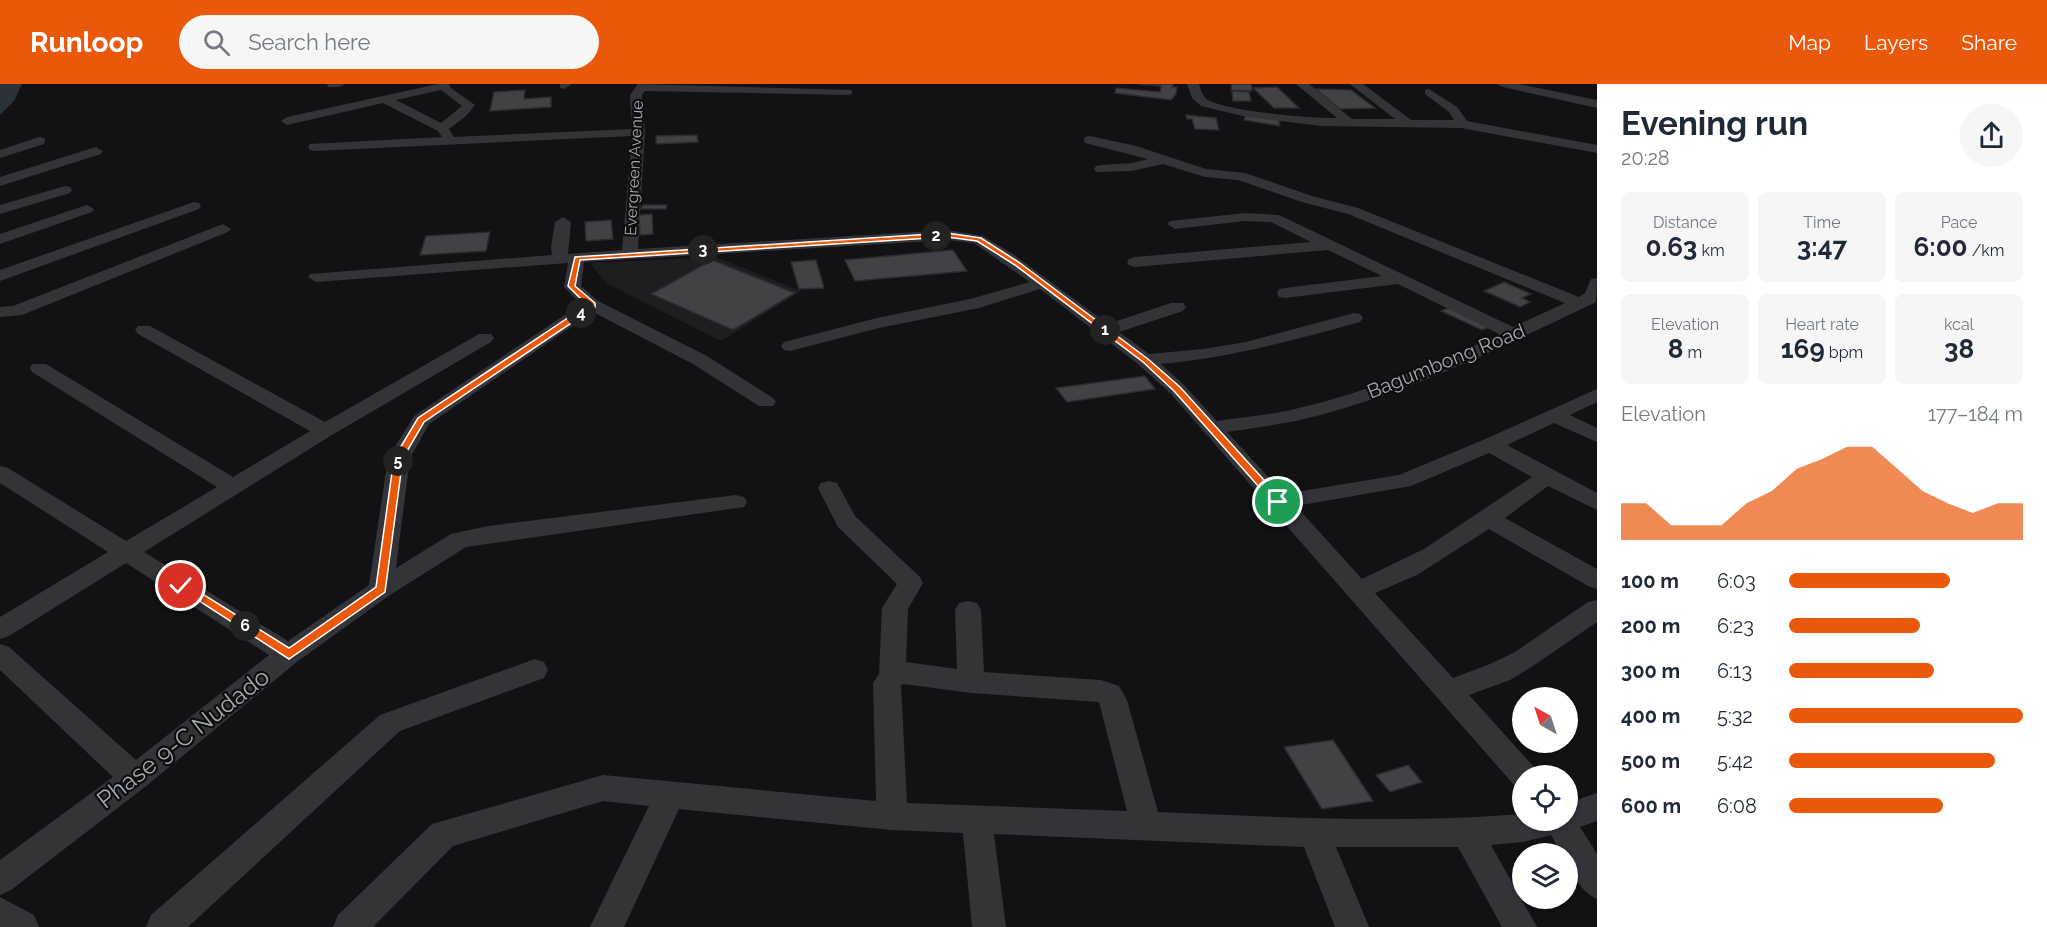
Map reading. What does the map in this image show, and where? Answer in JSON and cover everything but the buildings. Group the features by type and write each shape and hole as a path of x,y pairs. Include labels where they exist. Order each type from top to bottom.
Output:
{"street":[{"path":"1193,84 1198,98 1215,107 1287,118 1350,123 1461,124 1597,149"},
{"path":"1302,84 1350,123"},
{"path":"1356,84 1406,122"},
{"path":"1503,84 1597,104"},
{"path":"288,121 445,85 446,90 469,105 441,128"},
{"path":"642,85 828,88 848,92"},
{"name":"Evergreen Avenue","path":"630,254 639,132 636,95 642,85"},
{"path":"1429,92 1460,117 1461,124"},
{"path":"384,99 441,128 451,141"},
{"path":"315,147 639,132"},
{"path":"1089,140 1131,149 1205,173 1240,176 1307,199 1353,211 1592,295"},
{"path":"0,154 39,141"},
{"path":"0,182 96,151"},
{"path":"1101,169 1132,167 1161,160"},
{"path":"0,170 17,177"},
{"path":"0,210 65,190"},
{"path":"0,276 194,206"},
{"path":"5,237 87,209"},
{"path":"1175,224 1266,216 1331,245 1515,335"},
{"path":"563,222 559,247 569,259 572,286 592,305 700,360 766,402"},
{"path":"0,312 16,311 223,229"},
{"path":"316,277 630,254 947,235 978,239 1042,283 1145,360 1177,389 1514,765"},
{"path":"5,237 37,251 40,258 37,263"},
{"path":"1135,262 1331,245"},
{"path":"1285,293 1402,279"},
{"path":"789,346 877,323 973,304 1042,283"},
{"name":"Bagumbong Road","path":"1210,428 1300,414 1395,386 1515,335 1592,295"},
{"path":"381,589 399,458 421,420 592,305"},
{"path":"1106,331 1177,307"},
{"path":"1145,360 1203,355 1247,347 1354,318"},
{"path":"144,330 325,431"},
{"path":"0,629 325,431 485,338"},
{"path":"39,368 233,488"},
{"path":"1278,502 1403,481 1490,446 1597,395"},
{"path":"1554,416 1597,436"},
{"path":"1490,446 1597,503"},
{"path":"0,473 289,654"},
{"path":"1359,590 1376,584 1434,554 1546,477"},
{"path":"829,488 846,521 911,583 895,608 892,676 887,684 892,816"},
{"name":"Phase 9-C Nudado","path":"0,879 135,778 289,654 381,589 459,540 488,534 736,502"},
{"path":"1488,518 1597,580"},
{"path":"1449,691 1508,668 1597,609"},
{"path":"968,610 971,682"},
{"path":"0,654 135,778"},
{"path":"163,927 390,723 535,670"},
{"path":"892,676 904,673 971,682 1101,691 1109,694 1113,700 1146,826"},
{"path":"350,927 443,834 603,788 892,816 977,821 1314,833 1467,833 1512,829"},
{"path":"607,927 670,795"},
{"path":"1578,814 1597,807"},
{"path":"977,821 989,927"},
{"path":"1565,831 1597,883"},
{"path":"1314,833 1352,927"},
{"path":"1467,833 1520,927"},
{"path":"0,913 22,927"}],"shaded area":[{"path":"0,84 22,84 14,101 0,115"},
{"path":"716,257 801,291 721,341 606,283 590,263"}],"route":[{"path":"181,586 289,654 381,589 390,510 399,458 421,420 592,305 572,286 577,258 947,235 978,239 1018,264 1145,360 1177,389 1278,502"}]}
